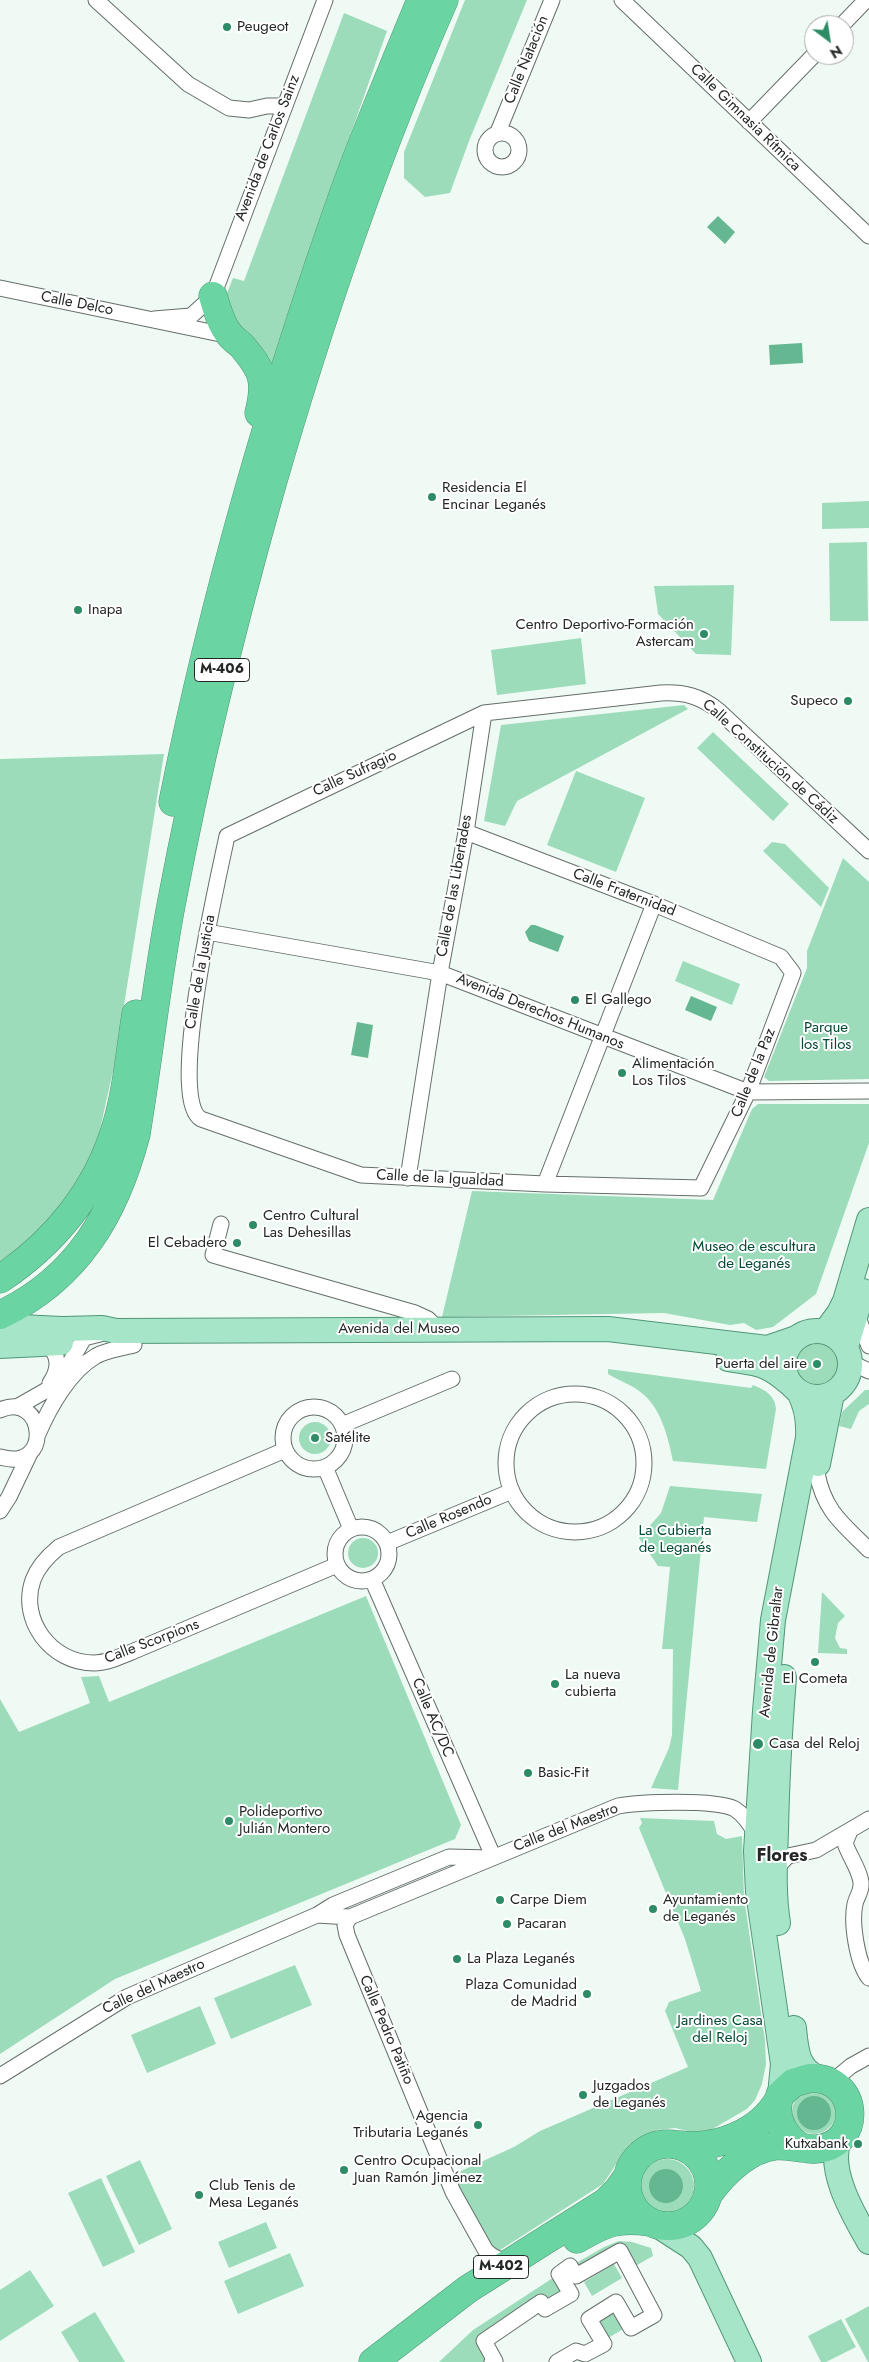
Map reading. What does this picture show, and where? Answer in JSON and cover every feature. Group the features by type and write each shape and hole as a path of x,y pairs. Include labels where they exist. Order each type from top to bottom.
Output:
{"highway":[{"name":"M-406","path":"0,1280 31,1257 73,1211 97,1172 116,1128 126,1078 154,896 188,724 226,570 282,376 300,321 348,183 421,0"},
{"name":"M-406","path":"0,1315 40,1291 69,1267 100,1224 129,1162 138,1126 171,902 207,731 246,575 302,380 367,190 444,0"},
{"path":"213,296 223,324 230,336 241,344 258,368 264,381 264,395 242,478 226,570"},
{"path":"801,2079 844,2091 850,2106 852,2126 819,2148 802,2148 791,2140 778,2116 780,2097 786,2088 801,2079"},
{"name":"M-402","path":"373,2362 456,2298 512,2260 606,2202 628,2176 632,2165 647,2150 666,2144 703,2147 718,2144 734,2137 764,2118 780,2097"},
{"path":"680,2146 693,2151 707,2170 710,2183 707,2196"},
{"name":"M-402","path":"402,2362 466,2313 608,2222 620,2219 668,2226 688,2221 702,2208 707,2196 726,2173 750,2156 774,2146 802,2148"},
{"path":"628,2176 627,2192 631,2203 638,2214 653,2224"}],"main road":[{"path":"825,1332 845,1301 869,1220"},
{"path":"858,1356 833,1335 825,1332 810,1332 796,1338 788,1348 784,1359 784,1371 794,1387 815,1398 832,1394 840,1389 858,1356 856,1312 869,1271"},
{"name":"Avenida del Museo","path":"0,1326 62,1329 102,1328 125,1338 164,1344 548,1342 618,1344 759,1364 773,1369 794,1387"},
{"name":"Avenida del Museo","path":"0,1346 112,1341 125,1338 438,1329 608,1329 767,1348 796,1338"},
{"name":"Avenida de Gibraltar","path":"780,2097 783,2064 758,1892 757,1837 773,1620 808,1438 807,1410 794,1387"},
{"name":"Avenida de Gibraltar","path":"832,1394 788,1635 777,1779 775,1869 776,1911 798,2058 804,2069 844,2091"},
{"path":"852,2126 835,2150 838,2179 869,2241"},
{"path":"653,2224 686,2243 700,2258 749,2362"}],"street":[{"path":"96,0 188,84 229,108 249,110 267,106 284,106"},
{"name":"Avenida de Carlos Sainz","path":"213,296 325,0"},
{"name":"Calle Natación","path":"502,128 552,0"},
{"name":"Calle Gimnasia Rítmica","path":"622,0 869,236"},
{"path":"852,15 866,0"},
{"path":"749,122 804,64"},
{"name":"Calle Delco","path":"0,288 230,336"},
{"name":"Calle Delco","path":"154,319 191,316 213,296"},
{"name":"Calle Constitución de Cádiz","path":"484,713 661,693 690,694 714,708 869,850"},
{"name":"Calle de las Libertades","path":"408,1178 484,713"},
{"name":"Calle Sufragio","path":"227,836 484,713"},
{"name":"Calle Fraternidad","path":"466,832 654,904 781,957"},
{"name":"Calle de la Justicia","path":"192,1110 189,1041 207,932 227,836"},
{"path":"545,1184 654,904"},
{"name":"Avenida Derechos Humanos","path":"207,932 440,973 748,1092 869,1091"},
{"name":"Calle de la Paz","path":"701,1188 748,1092 793,973 781,957"},
{"name":"Calle de la Igualdad","path":"192,1110 201,1119 361,1175 545,1184 701,1188"},
{"path":"221,1224 212,1255 415,1313 428,1319 438,1329"},
{"path":"0,1511 37,1442 38,1434 53,1404 88,1361 125,1338"},
{"path":"1,1409 18,1407 60,1380 81,1342"},
{"path":"42,1392 52,1380 58,1365 55,1352 45,1344"},
{"path":"342,1425 452,1379"},
{"path":"576,1394 606,1401 625,1416 639,1438 644,1465 640,1486 626,1509 604,1526 577,1532 551,1528 528,1514 512,1491 507,1474 506,1460 512,1435 528,1413 550,1399 576,1394"},
{"path":"18,1407 33,1417 38,1434"},
{"path":"311,1408 324,1409 337,1417 342,1425 344,1445 334,1462 325,1467 309,1469 301,1466 294,1462 286,1450 283,1441 285,1426 295,1414 302,1410 311,1408"},
{"name":"Calle Scorpions","path":"286,1450 59,1547 42,1563 33,1579 30,1598 34,1625 52,1648 67,1657 84,1662 104,1661 134,1651 337,1565"},
{"path":"0,1457 18,1459 30,1453"},
{"path":"325,1467 351,1529"},
{"path":"817,1473 820,1492 828,1507 869,1550"},
{"name":"Calle Rosendo","path":"387,1543 512,1491"},
{"path":"364,1527 376,1530 387,1543 388,1560 385,1568 372,1579 364,1581 348,1577 337,1565 336,1544 351,1529 364,1527"},
{"name":"Calle AC/DC","path":"372,1579 492,1857"},
{"path":"757,1837 746,1820 733,1809 753,1799 760,1788"},
{"name":"Calle del Maestro","path":"318,1915 350,1917 618,1806 635,1803 705,1804 733,1809"},
{"path":"775,1869 788,1856 816,1850 869,1819"},
{"path":"850,1831 845,1843 861,1883 860,1893 855,1905 855,1944 862,1966 869,1978"},
{"name":"Calle del Maestro","path":"0,2076 127,1997 318,1915 333,1905 449,1857 492,1857"},
{"name":"Calle Pedro Patiño","path":"350,1917 345,1925 347,1935 453,2192 486,2251 493,2258 502,2261 512,2260"},
{"path":"844,2091 840,2075 869,2056"},
{"path":"492,2362 495,2360 484,2341 541,2302 545,2309 571,2294 559,2274 570,2266 576,2276 620,2251 654,2315 632,2328 616,2302 589,2318 604,2344 585,2354 576,2351 557,2362"}],"green space":[{"path":"465,0 527,0 469,141 450,193 425,197 404,178 404,152"},
{"path":"344,13 387,31 337,173 292,319 267,375 229,316 227,293 233,278 244,281"},
{"path":"869,501 869,528 822,529 822,503"},
{"path":"867,542 868,621 830,621 829,543"},
{"name":"Centro Deportivo-Formación Astercam","path":"734,585 731,655 696,654 658,614 654,586"},
{"path":"581,638 586,684 497,695 491,650"},
{"path":"684,705 688,709 517,801 505,826 484,821 501,725"},
{"path":"713,732 789,804 773,821 697,748"},
{"path":"164,754 115,1062 97,1143 67,1206 0,1268 0,759"},
{"path":"576,771 645,798 616,872 547,845"},
{"path":"772,842 785,844 829,888 821,907 763,851"},
{"name":"Parque los Tilos","path":"843,858 869,882 869,1079 769,1081 764,1077 807,968 807,951"},
{"path":"683,961 740,984 732,1005 675,981"},
{"name":"Museo de escultura de Leganés","path":"758,1104 869,1104 869,1143 816,1294 773,1327 756,1330 744,1323 730,1325 664,1313 442,1317 472,1191 713,1200 752,1109"},
{"path":"816,1342 828,1346 834,1352 838,1364 834,1376 828,1382 816,1386 804,1382 798,1376 794,1364 798,1352 804,1346"},
{"path":"608,1369 751,1388 753,1385 765,1391 774,1400 776,1409 766,1469 673,1461 666,1432 653,1405 647,1397 608,1374"},
{"path":"865,1390 869,1390 869,1404 859,1411 851,1429 839,1426 842,1412"},
{"path":"315,1422 326,1427 331,1438 326,1449 315,1454 304,1449 299,1438 304,1427"},
{"name":"La Cubierta de Leganés","path":"670,1486 762,1494 757,1522 704,1517 678,1790 651,1788 669,1748 672,1735 673,1649 662,1649 670,1567 658,1566 639,1538 661,1513"},
{"path":"363,1538 374,1542 378,1553 374,1564 363,1568 352,1564 348,1553 352,1542"},
{"path":"822,1592 845,1616 838,1623 835,1638 840,1648 847,1649 847,1654 818,1653"},
{"name":"Polideportivo Julián Montero","path":"366,1596 461,1825 455,1839 115,1979 0,2054 0,1699 19,1732 90,1703 81,1677 99,1676 109,1702"},
{"name":"Jardines Casa del Reloj","path":"640,1818 714,1821 717,1834 726,1839 742,1836 744,1897 765,2040 766,2064 762,2084 755,2100 747,2109 709,2131 696,2133 675,2128 657,2130 617,2163 603,2184 497,2252 492,2251 452,2175 514,2147 540,2131 688,2067 665,2011 669,2002 701,1991 685,1939 639,1828 642,1823"},
{"path":"295,1965 312,2005 231,2039 214,1998"},
{"path":"200,2006 216,2044 147,2073 131,2035"},
{"path":"814,2090 826,2094 832,2100 836,2112 832,2124 826,2130 814,2134 802,2130 796,2124 792,2112 796,2100 802,2094"},
{"path":"662,2159 672,2159 682,2163 690,2171 694,2186 690,2201 682,2209 672,2213 662,2213 652,2209 644,2201 640,2191 640,2181 644,2171 652,2163"},
{"path":"140,2160 172,2229 139,2245 106,2176"},
{"path":"101,2178 135,2252 103,2267 68,2193"},
{"path":"266,2222 277,2248 229,2268 218,2242"},
{"path":"619,2241 632,2242 651,2248 653,2256 630,2269 620,2251 576,2276 571,2266 604,2247"},
{"path":"290,2253 304,2286 238,2314 224,2281"},
{"path":"614,2264 622,2278 592,2296 584,2282"},
{"path":"30,2270 54,2306 0,2341 0,2290"},
{"path":"559,2274 571,2294 484,2341 492,2362 439,2362 473,2330"},
{"path":"616,2302 630,2325 603,2341 589,2319"},
{"path":"869,2306 869,2362 868,2362 845,2319"},
{"path":"95,2312 125,2362 79,2362 61,2332"},
{"path":"841,2319 856,2347 826,2362 821,2362 808,2336"}],"shaded area":[{"path":"718,216 735,232 725,244 707,227"},
{"path":"802,343 803,363 770,365 769,345"},
{"path":"531,925 564,936 558,952 529,941 525,932"},
{"path":"691,996 717,1007 711,1021 685,1010"},
{"path":"357,1022 373,1025 368,1058 351,1055"},
{"path":"814,2096 821,2097 826,2101 830,2106 830,2120 826,2125 821,2129 814,2130 807,2129 802,2125 798,2120 797,2113 798,2106 802,2101 807,2097"},
{"path":"666,2169 673,2170 678,2174 682,2179 682,2193 678,2198 673,2202 666,2203 659,2202 654,2198 650,2193 649,2186 650,2179 654,2174 659,2170"}],"place":[{"name":"Peugeot","path":"227,27"},
{"name":"Residencia El Encinar Leganés","path":"432,497"},
{"name":"Inapa","path":"78,610"},
{"name":"Centro Deportivo-Formación Astercam","path":"704,634"},
{"name":"Supeco","path":"848,701"},
{"name":"El Gallego","path":"575,1000"},
{"name":"Alimentación Los Tilos","path":"622,1073"},
{"name":"Centro Cultural Las Dehesillas","path":"253,1225"},
{"name":"El Cebadero","path":"237,1243"},
{"name":"Puerta del aire","path":"817,1364"},
{"name":"Satélite","path":"315,1438"},
{"name":"El Cometa","path":"815,1662"},
{"name":"La nueva cubierta","path":"555,1684"},
{"name":"Casa del Reloj","path":"758,1744"},
{"name":"Basic-Fit","path":"528,1773"},
{"name":"Polideportivo Julián Montero","path":"229,1821"},
{"name":"Carpe Diem","path":"500,1900"},
{"name":"Ayuntamiento de Leganés","path":"653,1909"},
{"name":"Pacaran","path":"507,1924"},
{"name":"La Plaza Leganés","path":"457,1959"},
{"name":"Plaza Comunidad de Madrid","path":"587,1994"},
{"name":"Juzgados de Leganés","path":"583,2095"},
{"name":"Agencia Tributaria Leganés","path":"478,2125"},
{"name":"Kutxabank","path":"858,2144"},
{"name":"Centro Ocupacional Juan Ramón Jiménez","path":"344,2170"},
{"name":"Club Tenis de Mesa Leganés","path":"199,2195"}],"district":[{"name":"Flores","path":"782,1857"}]}
